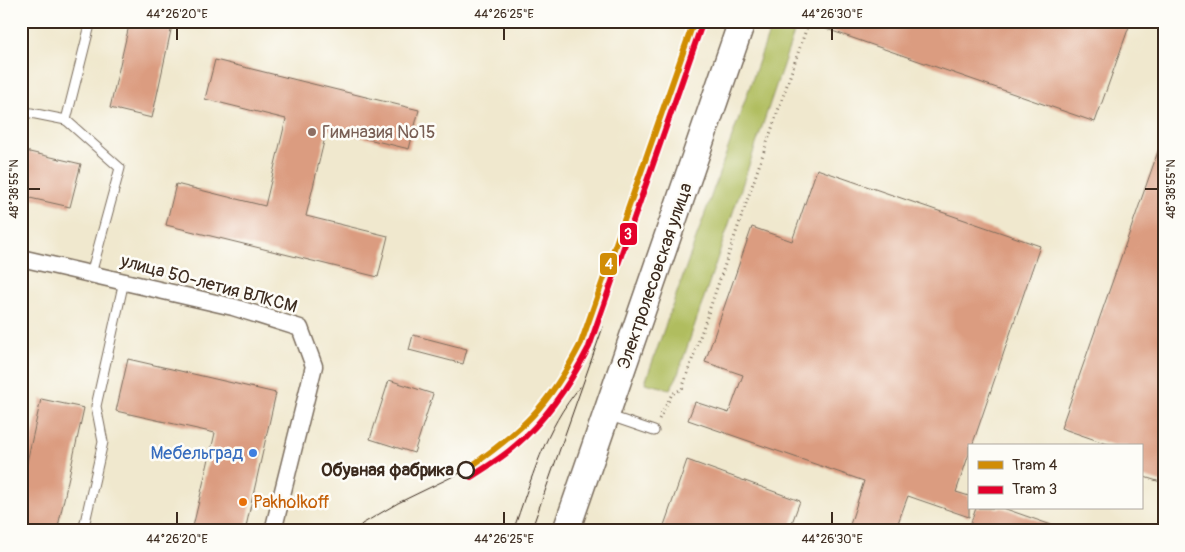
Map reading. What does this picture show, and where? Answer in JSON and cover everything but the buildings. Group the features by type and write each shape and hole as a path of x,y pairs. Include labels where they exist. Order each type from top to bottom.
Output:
{"main road":[{"name":"Электролесовская улица","path":"566,531 742,21"}],"street":[{"name":"улица 50-летия ВЛКСМ","path":"21,258 233,307 300,328 314,366 273,531"}],"lane":[{"path":"66,120 91,21"},
{"path":"21,111 66,120 120,168 91,274"},
{"path":"83,531 103,442 96,406 124,281"},
{"path":"606,415 654,431"}],"path":[{"path":"654,431 672,394 682,388 809,21"}],"green space":[{"path":"773,21 798,21 677,377 670,389 645,383"}],"tram line":[{"name":"4","path":"466,470 504,442 533,415 558,384 581,343 694,21"},
{"name":"3","path":"471,477 527,436 557,400 589,347 702,24"},
{"path":"531,531 603,327"},
{"path":"513,531 548,437 557,420 580,387"},
{"path":"355,531 362,524 398,503 466,470"}],"place":[{"name":"Гимназия №15","path":"312,132"},
{"name":"Мебельград","path":"253,453"},
{"name":"Обувная фабрика","path":"466,470"},
{"name":"Pakholkoff","path":"243,502"}]}
